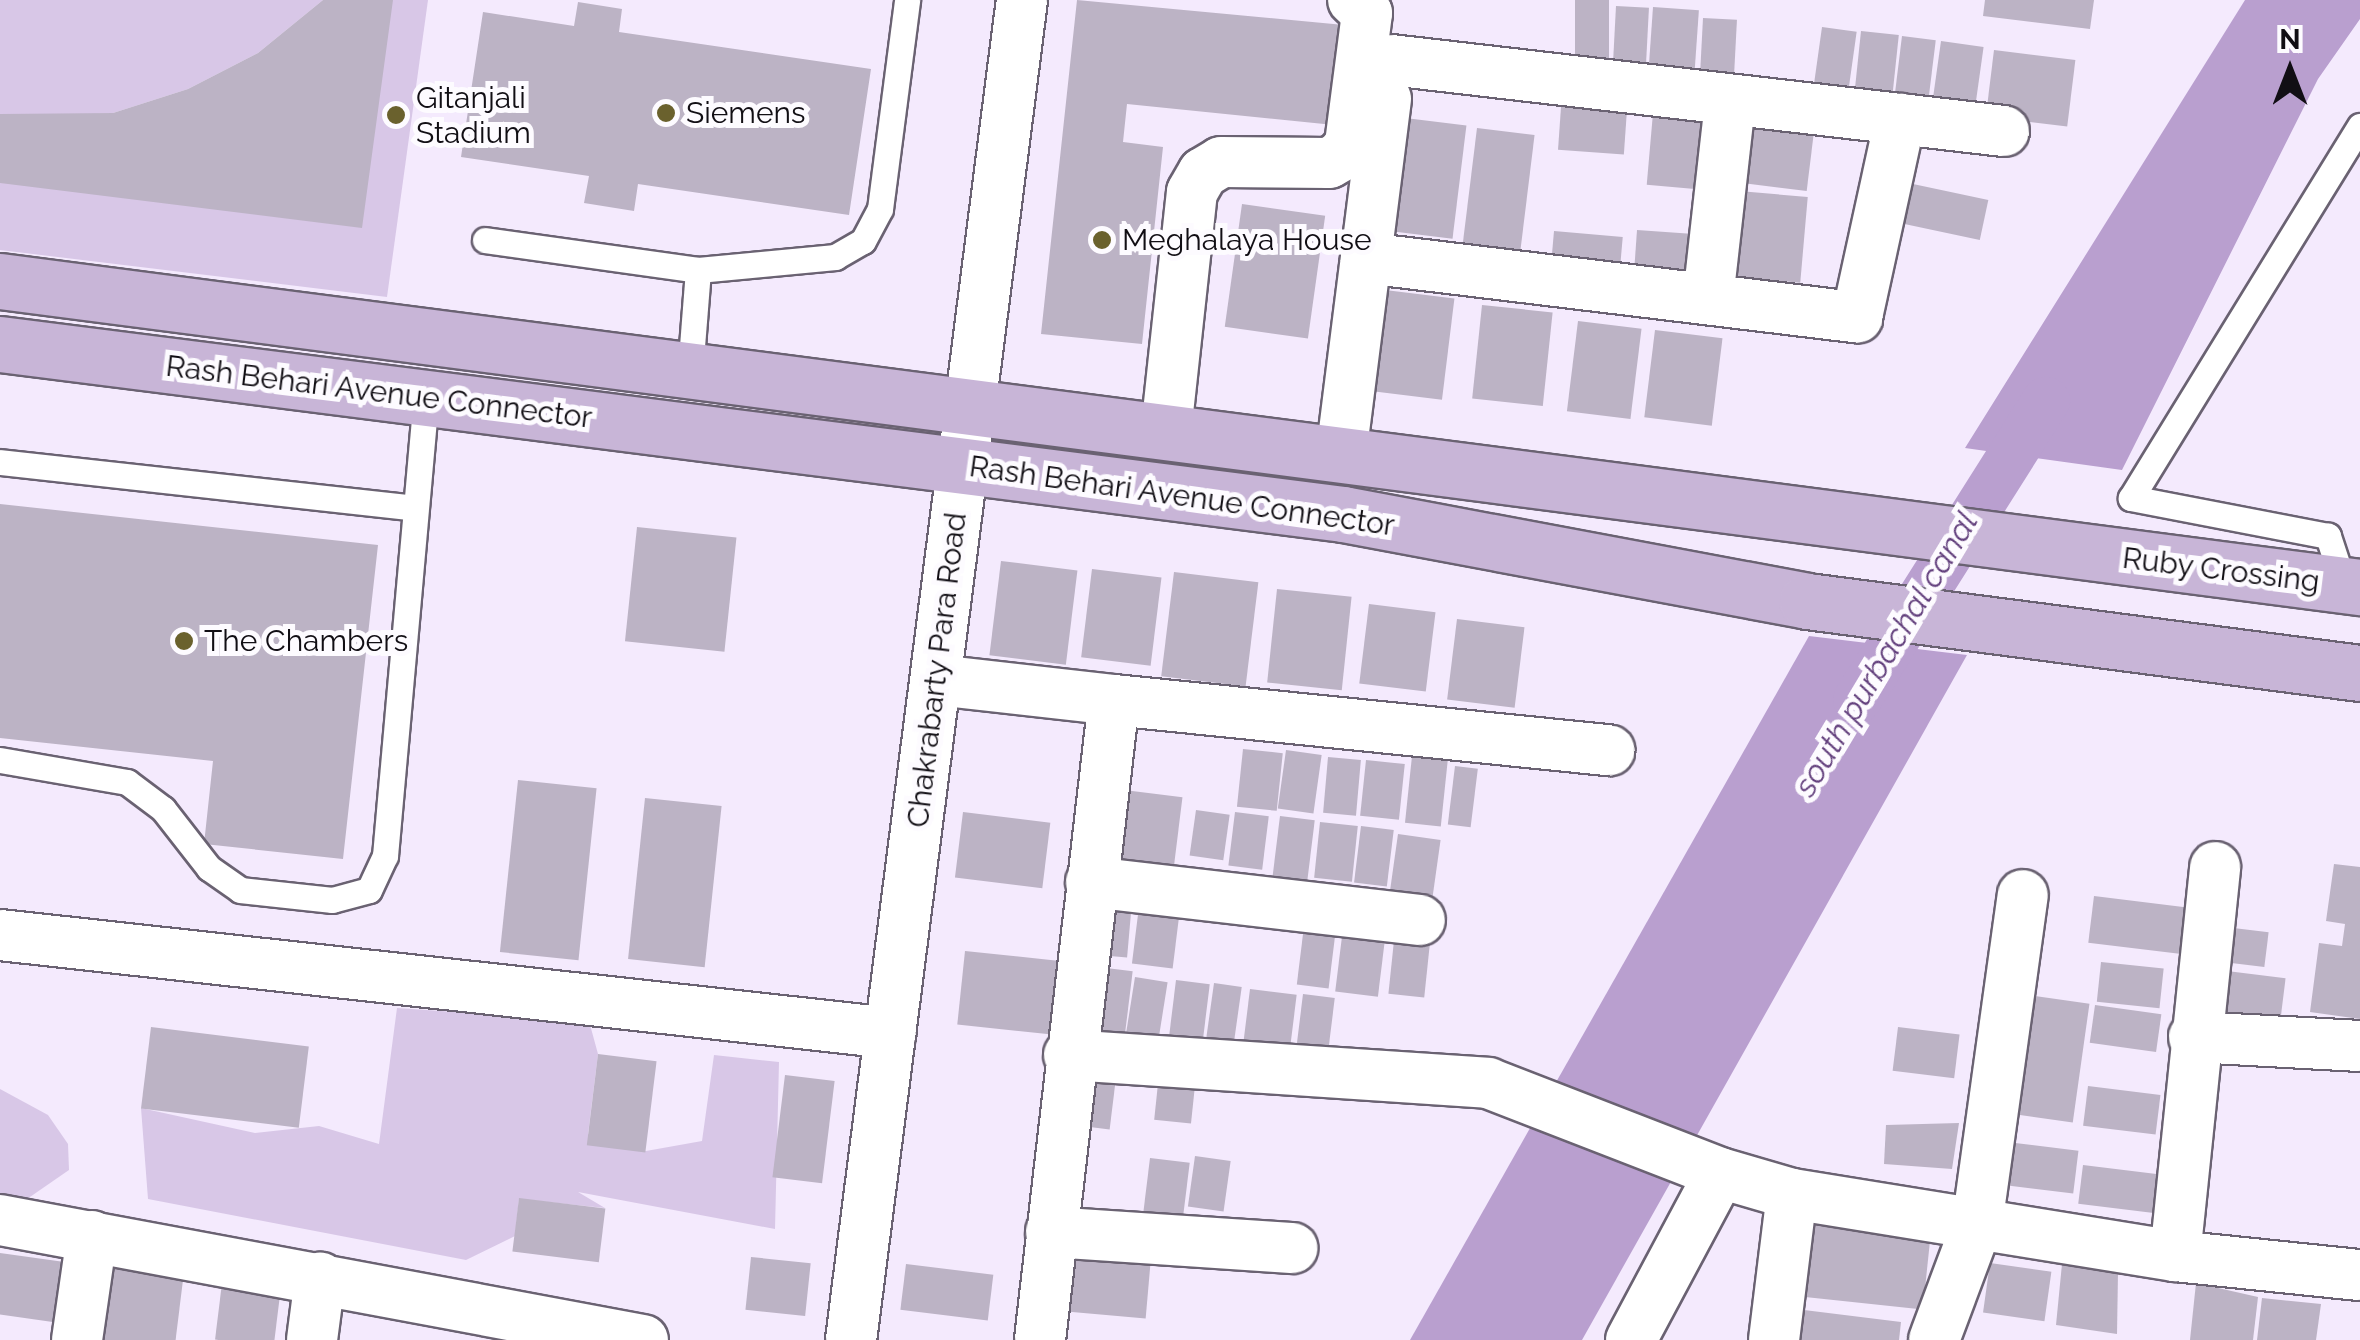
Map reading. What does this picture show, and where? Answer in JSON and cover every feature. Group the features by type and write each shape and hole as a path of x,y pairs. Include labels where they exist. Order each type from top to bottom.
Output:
{"main road":[{"name":"Rash Behari Avenue Connector","path":"0,282 969,408 1853,517 2081,553"},
{"name":"Rash Behari Avenue Connector","path":"0,344 1343,514 1807,601 2360,672"},
{"name":"Ruby Crossing","path":"2081,553 2352,586"}],"street":[{"name":"Chakrabarty Para Road","path":"852,1340 1022,0"},
{"path":"1166,431 1192,192 1203,173 1221,162 1329,162 1342,156 1350,144 1367,14 1353,0"},
{"path":"1341,455 1398,0"},
{"path":"1391,60 2004,131"},
{"path":"1708,299 1730,102"},
{"path":"1366,258 1857,317 1900,120"},
{"path":"936,680 1608,750"},
{"path":"1040,1340 1069,1056 1114,700"},
{"path":"2174,1256 2214,867"},
{"path":"1091,882 1420,920"},
{"path":"1941,1339 1977,1225 2023,895"},
{"path":"0,935 891,1034"},
{"path":"2194,1037 2360,1046"},
{"path":"1069,1056 1498,1086 1720,1174 1792,1194 2174,1256 2360,1275"},
{"path":"1631,1340 1720,1174"},
{"path":"1774,1340 1792,1194"},
{"path":"0,1220 643,1340"},
{"path":"1051,1232 1292,1248"},
{"path":"77,1340 92,1236"},
{"path":"312,1340 320,1278"}],"lane":[{"path":"485,240 698,270 835,257 864,241 880,209 907,0"},
{"path":"2352,586 2328,536 2131,498 2360,126"},
{"path":"690,370 698,270"},
{"path":"0,760 128,782 163,810 209,868 240,890 332,900 369,890 386,856 426,398"},
{"path":"0,462 414,508"}],"shaded area":[{"path":"0,0 323,0 258,53 188,89 113,113 25,118 0,114"},
{"path":"393,0 428,0 387,297 0,250 0,183"},
{"path":"397,1008 589,1021 598,1054 588,1134 646,1151 702,1141 714,1055 779,1062 775,1229 578,1192 605,1208 519,1199 515,1236 466,1260 148,1199 141,1108 255,1133 319,1126 379,1144"},
{"path":"0,1089 48,1115 68,1144 69,1170 27,1199 0,1198"}],"water":[{"path":"2245,0 2360,0 2360,19 2318,79 2122,470 1965,448"},
{"path":"1809,636 1967,655 1582,1340 1410,1340"}],"building":[{"path":"323,0 393,0 362,228 0,183 0,114 113,113 188,89 258,53"},
{"name":"Meghalaya House","path":"1077,0 1344,25 1334,125 1127,104 1123,142 1163,147 1142,344 1041,334"},
{"path":"1575,0 1609,0 1609,63 1575,63"},
{"path":"1985,0 2094,0 2090,29 1983,16"},
{"name":"Siemens","path":"578,2 622,9 619,32 871,69 849,215 638,184 634,211 584,203 589,176 461,157 483,12 574,26"},
{"path":"1616,6 1649,8 1646,71 1613,69"},
{"path":"1653,7 1699,10 1694,76 1648,73"},
{"path":"1703,18 1737,20 1734,78 1700,76"},
{"path":"1822,27 1857,32 1848,95 1813,90"},
{"path":"1861,31 1899,35 1892,101 1854,97"},
{"path":"1902,36 1936,40 1927,108 1894,103"},
{"path":"1941,41 1984,47 1973,123 1930,117"},
{"path":"1994,50 2075,60 2067,126 1986,117"},
{"path":"1562,93 1628,98 1624,154 1558,150"},
{"path":"1653,113 1707,118 1701,189 1647,185"},
{"path":"1389,116 1466,126 1453,239 1375,229"},
{"path":"1746,119 1814,127 1807,191 1738,183"},
{"path":"1477,128 1535,135 1520,253 1462,246"},
{"path":"1913,184 1988,200 1980,240 1904,224"},
{"path":"1739,191 1808,197 1800,283 1732,277"},
{"path":"1242,204 1325,216 1308,338 1225,327"},
{"path":"1637,230 1694,234 1691,274 1634,270"},
{"path":"1554,231 1623,237 1620,270 1551,264"},
{"path":"1377,289 1454,299 1442,400 1365,390"},
{"path":"1482,305 1553,312 1543,406 1472,398"},
{"path":"1578,321 1642,329 1630,419 1567,411"},
{"path":"1655,330 1722,338 1712,426 1644,417"},
{"name":"The Chambers","path":"0,504 378,545 343,859 204,844 213,761 0,738"},
{"path":"637,527 736,537 724,652 625,641"},
{"path":"1001,561 1077,570 1066,665 989,655"},
{"path":"1092,569 1161,578 1151,666 1081,657"},
{"path":"1174,572 1258,582 1246,687 1161,676"},
{"path":"1277,589 1352,597 1342,690 1267,682"},
{"path":"1369,604 1436,612 1426,692 1359,683"},
{"path":"1457,619 1524,627 1515,708 1447,699"},
{"path":"1243,749 1283,753 1277,811 1237,807"},
{"path":"1286,750 1322,755 1313,813 1278,808"},
{"path":"1412,756 1448,760 1441,826 1405,823"},
{"path":"1328,757 1361,760 1356,816 1323,813"},
{"path":"1366,760 1405,764 1399,820 1360,816"},
{"path":"1455,766 1478,769 1471,827 1448,825"},
{"path":"518,780 597,788 578,960 500,952"},
{"path":"1108,788 1182,797 1173,878 1098,868"},
{"path":"645,798 722,806 705,967 628,959"},
{"path":"1196,810 1230,815 1223,860 1190,856"},
{"path":"963,812 1050,823 1042,888 955,878"},
{"path":"1235,812 1269,816 1262,870 1228,866"},
{"path":"1280,816 1315,820 1307,881 1273,877"},
{"path":"1320,822 1358,826 1352,882 1314,878"},
{"path":"1361,826 1394,830 1387,887 1354,883"},
{"path":"1398,834 1441,840 1431,906 1389,900"},
{"path":"2334,864 2360,867 2360,1019 2310,1012 2319,943 2342,946 2345,924 2326,921"},
{"path":"2094,896 2191,908 2186,955 2088,943"},
{"path":"1140,898 1181,903 1173,969 1132,964"},
{"path":"1100,900 1132,903 1127,958 1095,955"},
{"path":"1344,920 1387,925 1378,997 1335,991"},
{"path":"1304,926 1336,930 1329,988 1297,985"},
{"path":"2217,926 2269,932 2264,967 2213,961"},
{"path":"1395,931 1431,935 1424,997 1388,994"},
{"path":"965,951 1064,961 1057,1035 957,1025"},
{"path":"2101,962 2164,969 2159,1008 2097,1002"},
{"path":"1090,966 1133,971 1125,1036 1082,1031"},
{"path":"2227,971 2286,978 2280,1020 2222,1013"},
{"path":"1135,977 1168,982 1159,1037 1126,1032"},
{"path":"1176,980 1210,984 1202,1046 1168,1042"},
{"path":"1214,983 1242,987 1234,1043 1206,1039"},
{"path":"1250,989 1297,995 1290,1052 1243,1047"},
{"path":"1303,994 1335,998 1328,1055 1296,1052"},
{"path":"2035,996 2089,1004 2073,1122 2018,1115"},
{"path":"2095,1005 2161,1014 2156,1052 2090,1043"},
{"path":"151,1027 309,1046 299,1128 141,1108"},
{"path":"1898,1027 1960,1035 1954,1078 1893,1071"},
{"path":"598,1054 657,1061 645,1153 587,1145"},
{"path":"1077,1067 1117,1072 1110,1129 1070,1125"},
{"path":"1159,1074 1196,1078 1191,1124 1154,1120"},
{"path":"785,1075 835,1081 822,1183 772,1177"},
{"path":"2088,1086 2160,1095 2156,1135 2083,1126"},
{"path":"1959,1123 1952,1169 1884,1164 1886,1125"},
{"path":"2007,1142 2078,1151 2073,1193 2002,1185"},
{"path":"1195,1156 1231,1161 1224,1212 1188,1207"},
{"path":"1150,1158 1190,1163 1181,1233 1141,1228"},
{"path":"2083,1165 2158,1174 2154,1213 2078,1204"},
{"path":"519,1198 605,1209 599,1262 512,1252"},
{"path":"1808,1225 1930,1238 1923,1309 1800,1297"},
{"path":"1064,1242 1152,1250 1146,1318 1058,1311"},
{"path":"0,1253 75,1264 67,1324 0,1315"},
{"path":"751,1257 811,1263 805,1316 745,1310"},
{"path":"1990,1263 2051,1272 2044,1321 1983,1313"},
{"path":"906,1264 993,1275 988,1320 900,1310"},
{"path":"2062,1264 2118,1272 2117,1334 2056,1325"},
{"path":"108,1267 183,1276 176,1340 99,1339"},
{"path":"222,1283 281,1290 274,1340 215,1340"},
{"path":"2196,1283 2258,1297 2253,1340 2190,1340"},
{"path":"2262,1298 2321,1304 2316,1340 2257,1340"},
{"path":"1804,1310 1901,1322 1899,1340 1800,1340"}],"waterway":[{"name":"south purbachal canal","path":"1857,700 2046,401"}],"place":[{"name":"Siemens","path":"666,113"},
{"name":"Gitanjali Stadium","path":"396,115"},
{"name":"Meghalaya House","path":"1102,240"},
{"name":"The Chambers","path":"184,641"}]}
